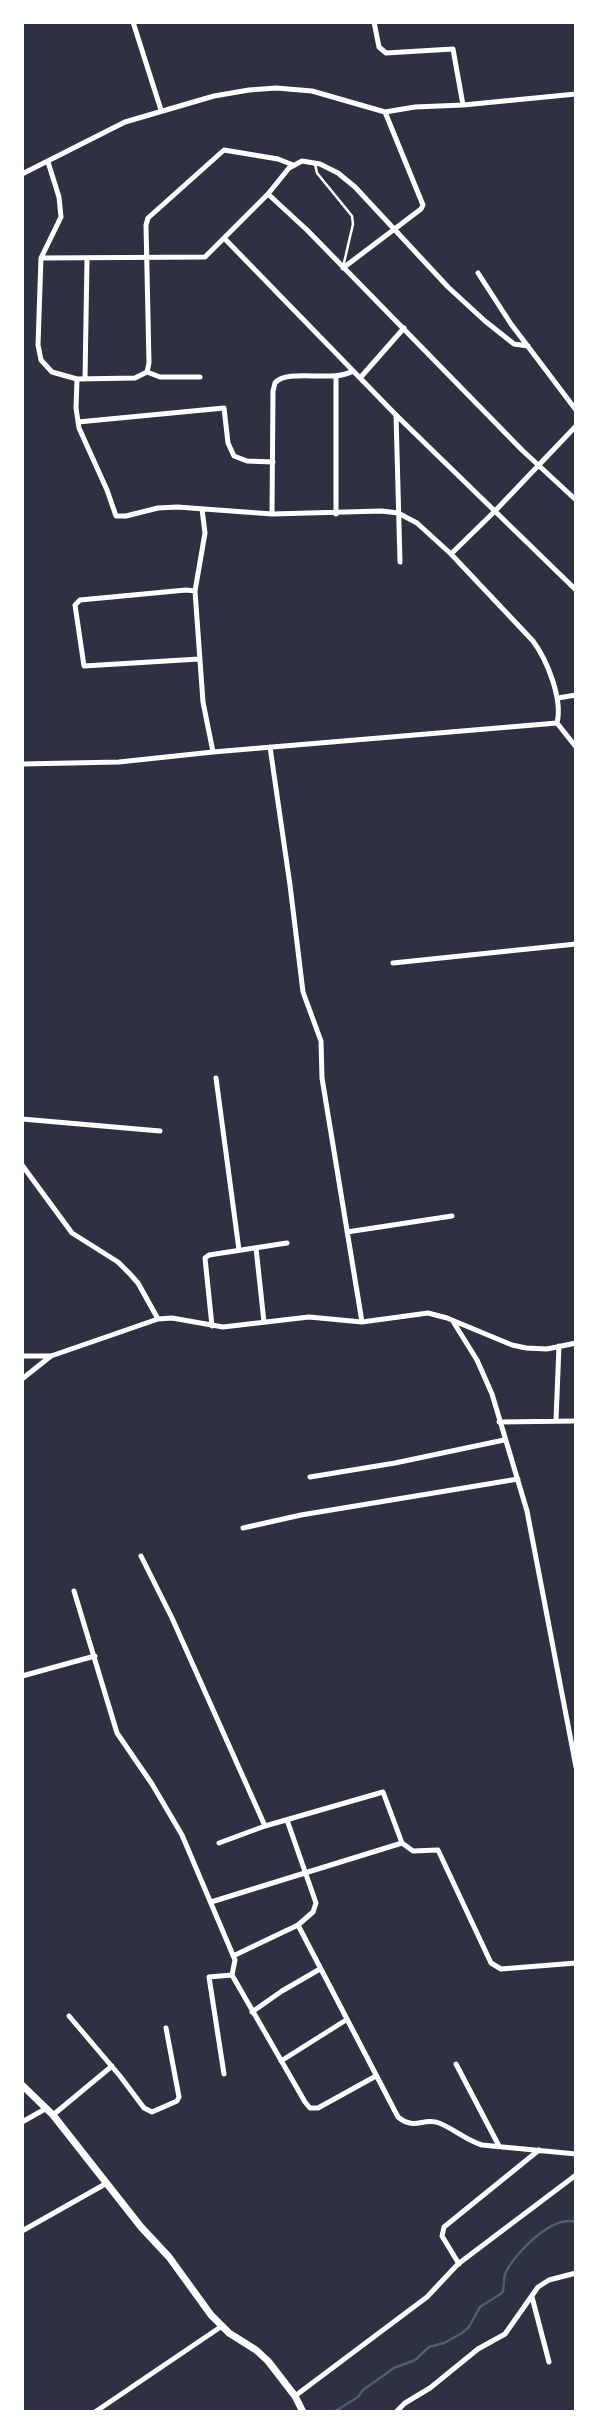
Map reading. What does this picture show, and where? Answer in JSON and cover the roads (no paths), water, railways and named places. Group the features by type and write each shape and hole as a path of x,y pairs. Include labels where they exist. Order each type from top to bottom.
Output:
{"main road":[{"path":"22,2085 53,2115 141,2227 169,2257 207,2310 222,2326 262,2355 295,2396 304,2412"}],"street":[{"path":"133,22 162,110"},
{"path":"374,22 379,47 386,53 453,49 463,105"},
{"path":"22,174 126,122 214,96 249,90 276,88 312,91 385,112 415,107 463,105 576,94"},
{"path":"343,268 421,209 423,205 385,112"},
{"path":"147,372 149,363 146,225 148,218 222,151 229,149 294,164"},
{"path":"41,258 87,260 201,259 208,256 294,164 304,161 316,163 338,173 355,187 448,287 485,321 514,344 528,346"},
{"path":"48,162 59,197 61,218 41,258 39,353 47,367 52,372 77,379 135,378 147,372 160,377 200,377"},
{"path":"268,194 308,230 466,394 576,500"},
{"path":"224,238 396,415 576,590"},
{"path":"85,379 87,260"},
{"path":"478,273 528,346 576,410"},
{"path":"360,378 404,328"},
{"path":"272,514 273,391 275,383 285,378 336,377 353,371"},
{"path":"336,377 336,514"},
{"path":"77,379 78,422 116,516 126,516 158,508 272,514 336,514 382,511 398,513 417,523 451,554 533,641 542,655 558,698 559,714 557,723"},
{"path":"78,422 224,408 228,443 234,456 247,461 273,462"},
{"path":"396,415 400,562"},
{"path":"451,554 576,426"},
{"path":"202,509 204,533 195,592 197,599 199,659 207,731 213,752"},
{"path":"195,592 186,590 80,600 76,605 84,666 199,659"},
{"path":"558,698 576,695"},
{"path":"22,764 119,762 213,752 557,723 576,746"},
{"path":"270,747 303,992 321,1041 321,1068 362,1322"},
{"path":"393,963 576,944"},
{"path":"216,1078 239,1250"},
{"path":"22,1119 160,1131"},
{"path":"22,1165 72,1233 118,1262 138,1283 158,1319"},
{"path":"347,1232 452,1216"},
{"path":"212,1326 204,1260 209,1255 287,1243"},
{"path":"256,1248 264,1322"},
{"path":"22,1356 51,1356 158,1319 172,1318 212,1326 236,1326 309,1317 362,1322 428,1313 447,1318 454,1323 512,1345 526,1348 576,1343"},
{"path":"454,1323 477,1360 492,1394 504,1440 528,1511 576,1767"},
{"path":"556,1420 559,1346"},
{"path":"22,1379 51,1356"},
{"path":"499,1422 576,1421"},
{"path":"310,1477 395,1463 504,1440"},
{"path":"243,1528 301,1515 518,1479"},
{"path":"141,1556 172,1618 265,1826"},
{"path":"74,1591 117,1733 152,1784 182,1835 233,1956 235,1966 232,1975 305,2102 312,2109 376,2076"},
{"path":"22,1676 95,1656"},
{"path":"219,1843 265,1826 383,1792 402,1843 412,1851 438,1850 491,1963 501,1969 576,1963"},
{"path":"233,1956 298,1925 316,1909 315,1898 304,1872 287,1820"},
{"path":"211,1902 402,1843"},
{"path":"298,1925 398,2117 404,2122 413,2125 438,2122 468,2140 482,2145 576,2154"},
{"path":"252,2012 282,1991 320,1969"},
{"path":"224,2074 209,1977 232,1975"},
{"path":"69,2016 112,2066 147,2111 152,2112 177,2101 177,2085 166,2028"},
{"path":"281,2061 346,2020"},
{"path":"456,2064 499,2146"},
{"path":"53,2115 112,2066"},
{"path":"22,2122 47,2108"},
{"path":"459,2264 442,2236 444,2227 540,2150"},
{"path":"295,2396 427,2297 446,2275 459,2264 576,2175"},
{"path":"22,2231 107,2183"},
{"path":"396,2412 430,2388 478,2349 505,2334 538,2287 549,2280 576,2273"},
{"path":"532,2297 549,2362"},
{"path":"95,2412 222,2326"}],"lane":[{"path":"316,163 317,173 352,216 353,224 343,268"}],"waterway":[{"path":"334,2412 358,2397 363,2390 394,2368 415,2360 429,2347 444,2343 462,2333 469,2327 480,2307 502,2293 505,2274 525,2247 545,2230 556,2224 566,2221 576,2222"}]}
